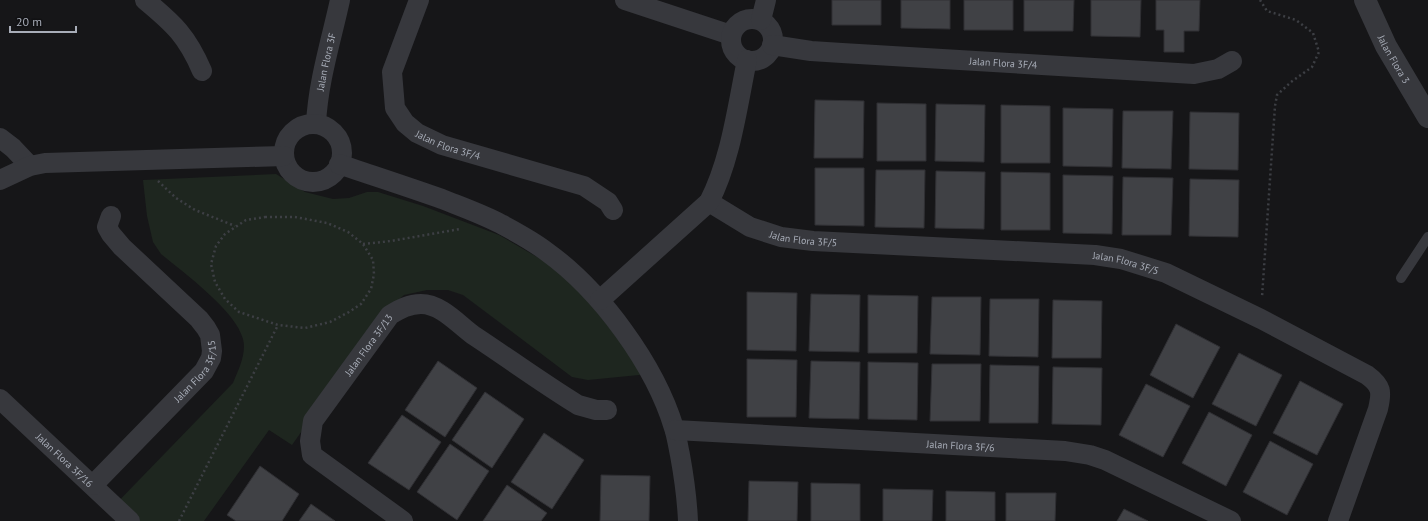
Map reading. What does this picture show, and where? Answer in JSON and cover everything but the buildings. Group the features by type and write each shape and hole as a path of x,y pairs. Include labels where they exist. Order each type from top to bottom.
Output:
{"street":[{"path":"145,0 167,18 186,39 202,71"},
{"name":"Jalan Flora 3F","path":"316,124 322,78 340,0"},
{"name":"Jalan Flora 3F/4","path":"418,0 392,72 395,108 405,123 417,133 442,145 584,186 608,202 614,210"},
{"path":"625,0 731,35"},
{"path":"761,20 766,0"},
{"name":"Jalan Flora 3","path":"1365,0 1386,46 1428,117"},
{"path":"753,18 761,20 771,31 773,38 772,45 770,51 760,59 747,60 736,54 732,48 730,42 731,35 739,22 753,18"},
{"name":"Jalan Flora 3F/4","path":"772,45 811,51 1194,74 1218,69 1232,61"},
{"path":"600,300 709,202 718,184 729,145 747,60"},
{"path":"309,124 316,124 325,127 332,132 338,138 342,156 335,172 329,177 313,182 297,177 291,172 286,164 284,156 286,142 295,130 309,124"},
{"path":"0,138 14,148 30,166"},
{"path":"0,180 30,166 51,163 284,156"},
{"path":"339,164 472,210 501,224 547,251 600,300 646,364 668,409 675,430 687,499 688,521"},
{"name":"Jalan Flora 3F/5","path":"709,202 750,227 781,236 814,241 1095,255 1121,259 1166,273 1261,319 1367,375 1375,381 1381,391 1378,409 1338,521"},
{"name":"Jalan Flora 3F/15","path":"93,485 204,371 211,358 212,351 210,335 199,320 110,234 107,227 110,216"},
{"name":"Jalan Flora 3F/13","path":"403,521 312,455 310,441 313,421 390,315 405,306 422,304 433,306 578,405 596,410 607,410"},
{"name":"Jalan Flora 3F/16","path":"0,399 130,521"},
{"name":"Jalan Flora 3F/6","path":"675,430 1057,450 1090,455 1117,465 1231,521"}],"lane":[{"path":"1401,278 1428,237"}],"path":[{"path":"1260,0 1267,11 1296,20 1313,33 1319,52 1312,67 1291,82 1277,95 1275,106 1261,319"},
{"path":"135,161 176,198 195,210 236,227"},
{"path":"265,217 295,217 327,223 348,232 363,244 373,260 374,274 371,289 361,304 349,312 336,319 305,328 278,325 239,312 225,299 215,282 211,264 216,246 225,234 236,227 246,220 265,217"},
{"path":"363,244 391,241 467,227"},
{"path":"179,521 278,325"}],"shaded area":[{"path":"276,174 305,192 333,199 349,198 367,192 378,192 423,206 499,235 563,272 649,374 588,380 572,377 463,295 448,290 427,290 404,295 388,309 292,445 269,430 204,521 120,521 109,511 233,383 244,350 243,339 238,328 220,305 208,293 161,254 153,242 147,216 143,180"}]}
